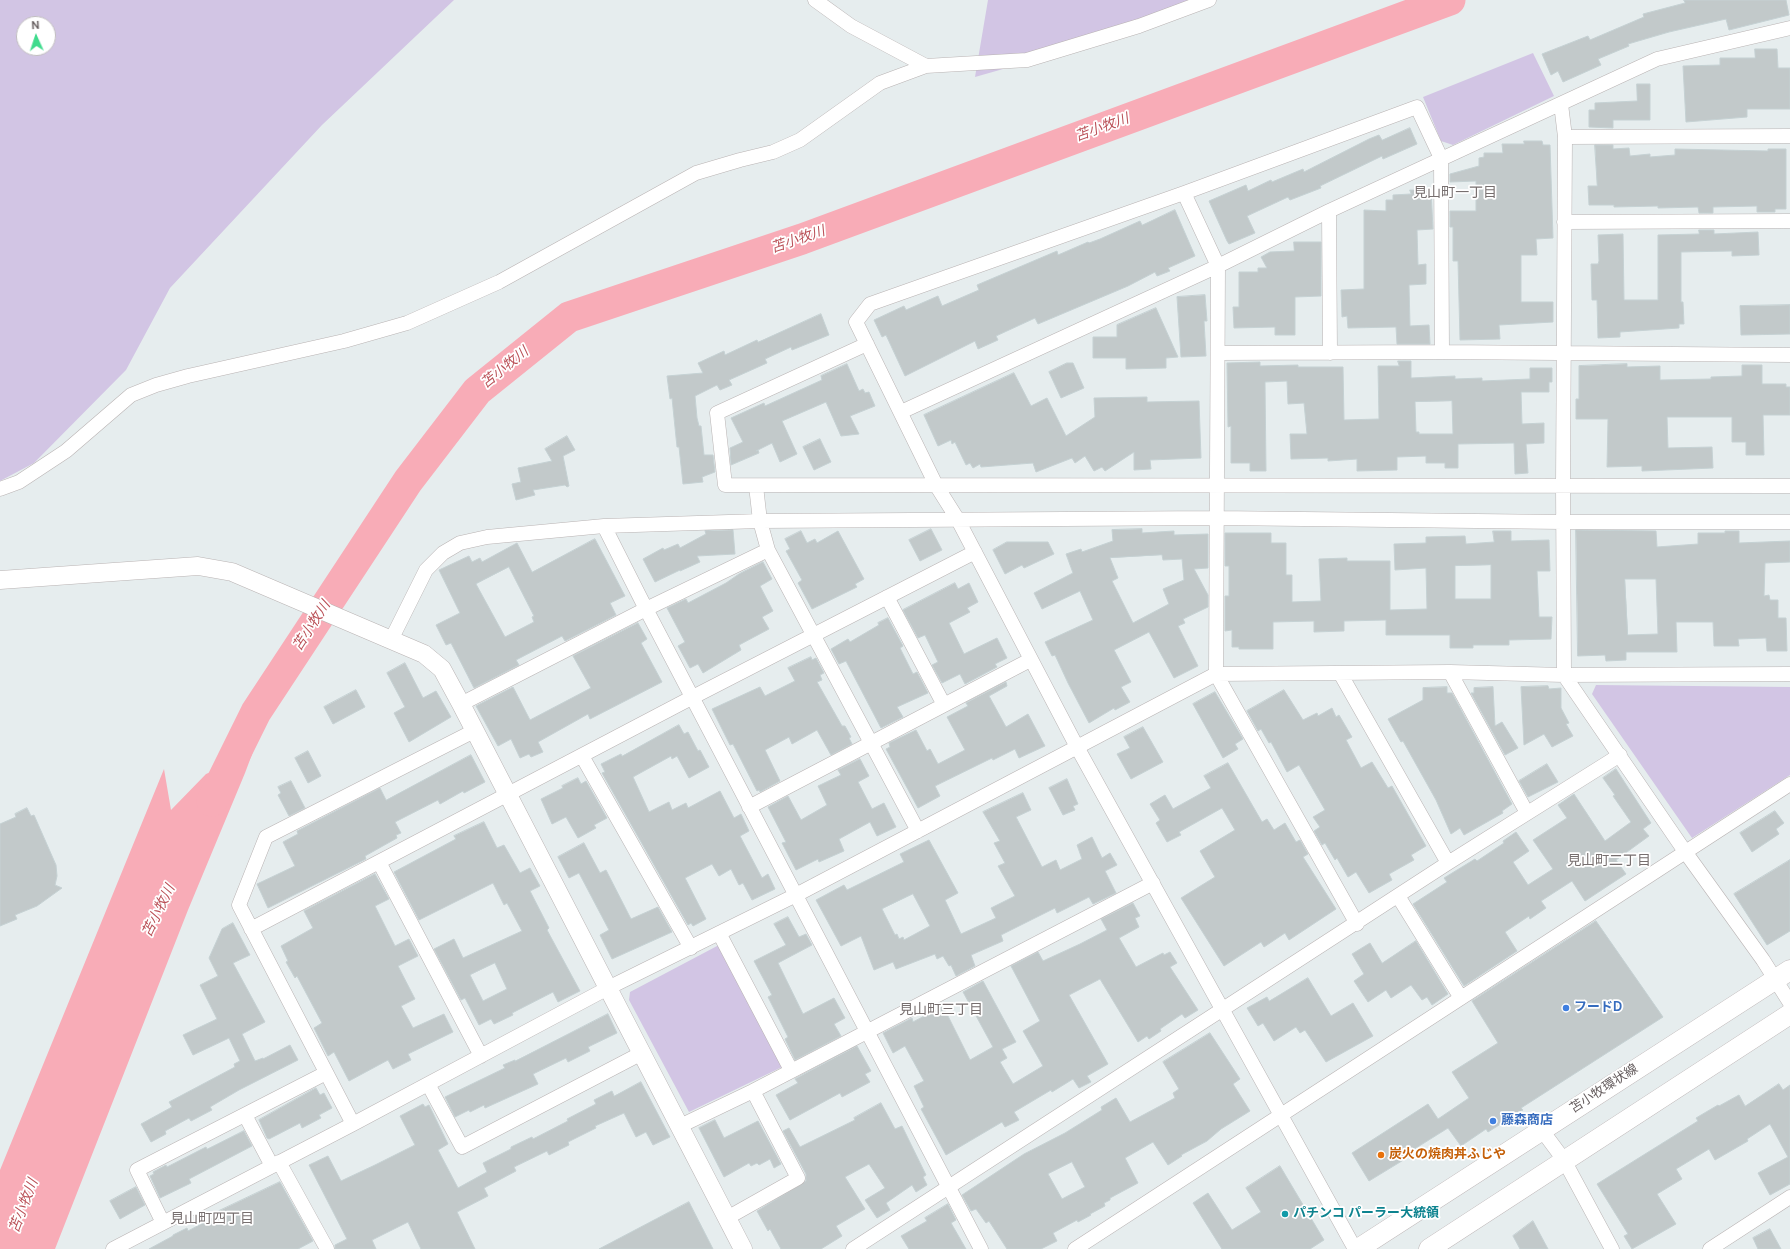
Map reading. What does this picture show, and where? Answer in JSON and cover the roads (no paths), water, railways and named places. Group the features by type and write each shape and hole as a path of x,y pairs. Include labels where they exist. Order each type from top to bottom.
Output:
{"main road":[{"name":"苫小牧環状線","path":"1356,1249 1783,974"},
{"path":"1429,1249 1790,1014"}],"street":[{"path":"815,0 852,26 926,66"},
{"path":"0,489 19,482 66,451 132,395 156,385 188,376 344,341 407,323 499,282 696,173 773,152 800,140 880,82 926,66 1027,60 1139,26 1209,0"},
{"path":"901,412 1218,266 1329,210 1657,59 1790,28"},
{"path":"1561,104 1565,137 1562,485 1564,675 1686,853 1783,974 1790,1003"},
{"path":"1356,1249 1222,1011 1077,748 958,520 936,485 856,322 870,304 1184,194 1417,107 1441,158 1442,352"},
{"path":"1565,137 1790,136"},
{"path":"1184,194 1218,266 1216,674 1356,924"},
{"path":"1329,210 1330,353"},
{"path":"1564,222 1790,221"},
{"path":"867,344 717,413 725,485 1790,486"},
{"path":"1218,354 1442,352 1790,355"},
{"path":"756,486 760,520 768,550 870,744 918,831"},
{"path":"391,640 426,570 443,553 460,543 487,537 604,526 760,520 1216,518 1563,522 1790,522"},
{"path":"604,526 749,807 981,1249"},
{"path":"460,704 646,609 768,550"},
{"path":"252,929 507,796 692,697 975,552"},
{"path":"0,580 198,566 232,572 424,654 438,666 460,704 743,1249"},
{"path":"887,597 944,705"},
{"path":"749,807 1030,660"},
{"path":"1450,672 1527,813"},
{"path":"113,1249 353,1124 608,988 796,895 1216,674 1450,672 1564,675 1790,674"},
{"path":"1340,673 1448,863"},
{"path":"353,1124 239,905 266,837 474,731"},
{"path":"853,1249 1448,863 1620,755"},
{"path":"582,756 691,948"},
{"path":"1075,1249 1790,784"},
{"path":"379,862 481,1056"},
{"path":"680,1126 753,1090 866,1030 1152,883"},
{"path":"1398,896 1461,998"},
{"path":"719,933 790,1070"},
{"path":"428,1084 462,1147 642,1053"},
{"path":"163,1222 137,1170 326,1074"},
{"path":"727,1218 798,1178 753,1090"},
{"path":"245,1115 327,1249"},
{"path":"1542,1129 1564,1160 1612,1249"},
{"path":"1710,1249 1790,1197"}],"water":[{"path":"260,733 188,910 55,1249 0,1249 0,1170 164,769 171,810 206,774 229,764"}],"waterway":[{"name":"苫小牧川","path":"212,801 256,712 408,481 477,391 569,317 802,239 1450,0"}],"place":[{"name":"フードD","path":"1566,1008"},
{"name":"藤森商店","path":"1493,1121"},
{"name":"炭火の焼肉丼ふじや","path":"1381,1155"},
{"name":"パチンコ パーラー大統領","path":"1285,1214"}],"district":[{"name":"見山町一丁目","path":"1455,193"},
{"name":"見山町二丁目","path":"1609,861"},
{"name":"見山町三丁目","path":"941,1010"},
{"name":"見山町四丁目","path":"212,1219"}]}
